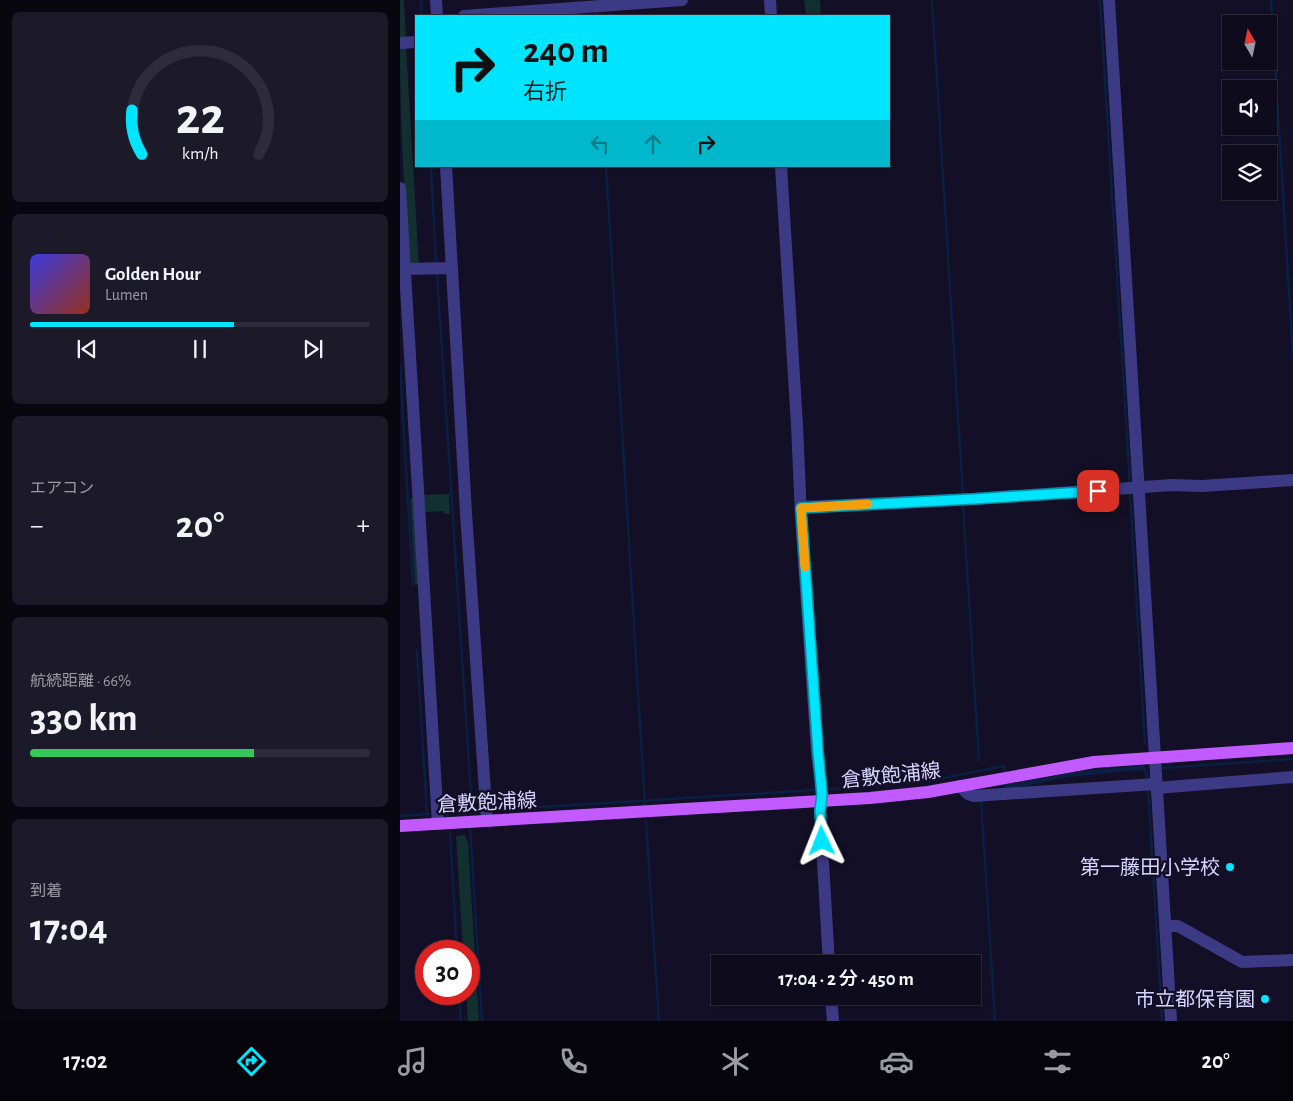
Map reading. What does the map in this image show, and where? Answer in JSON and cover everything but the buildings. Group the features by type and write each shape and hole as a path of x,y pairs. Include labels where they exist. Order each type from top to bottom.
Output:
{"main road":[{"name":"倉敷飽浦線","path":"400,826 822,801 904,794 960,786 1070,765 1154,757 1293,748"}],"street":[{"path":"436,0 437,15"},
{"path":"478,15 682,0"},
{"path":"770,0 771,15"},
{"path":"1109,0 1133,488 1154,757 1152,785 1165,926 1171,1021"},
{"path":"400,43 415,42"},
{"path":"446,167 442,268 466,514 487,821"},
{"path":"781,167 801,508 822,801 822,841 828,955"},
{"path":"400,188 438,824"},
{"path":"404,269 442,268"},
{"path":"801,508 1293,480"},
{"path":"960,786 968,794 974,796 1293,777"},
{"path":"1165,926 1178,926 1242,962 1293,960"},
{"path":"832,1005 833,1021"}],"green space":[{"path":"400,0 404,0 406,38 400,41"},
{"path":"804,0 820,0 821,15 806,15"},
{"path":"406,45 419,266 409,265 405,210 400,46"},
{"path":"449,494 450,514 444,514 444,511 425,512 423,495"},
{"path":"410,498 414,498 419,583 415,585"},
{"path":"465,835 468,843 474,940 462,940 456,836"},
{"path":"467,1005 478,1005 479,1021 468,1021"}],"water":[{"path":"1144,765 1149,779 1146,779 1144,772 1140,770 1069,777 1005,790 1003,784 1081,771"}],"waterway":[{"path":"421,0 422,15"},
{"path":"932,0 963,495"},
{"path":"1100,0 1130,485"},
{"path":"1271,0 1293,356"},
{"path":"597,10 597,15"},
{"path":"431,167 436,265"},
{"path":"606,167 645,806"},
{"path":"437,273 472,811 463,812"},
{"path":"400,366 413,585"},
{"path":"1130,493 1145,744"},
{"path":"963,504 979,761"},
{"path":"417,651 427,814"},
{"path":"1162,768 1293,759"},
{"path":"831,789 928,781 1004,766 1005,771"},
{"path":"815,784 815,794"},
{"path":"1148,787 1162,1021"},
{"path":"490,810 816,790"},
{"path":"981,799 995,1021"},
{"path":"446,813 448,817"},
{"path":"400,816 429,814"},
{"path":"646,821 659,1021"},
{"path":"470,828 482,1021"},
{"path":"450,832 456,940"},
{"path":"460,1005 461,1021"}],"slow traffic":[{"path":"805,567 801,508 868,504"}],"place":[{"name":"第一藤田小学校","path":"1230,867"},
{"name":"市立都保育園","path":"1265,999"}],"route":[{"path":"822,841 820,811 822,794 801,508 1098,491"}]}
